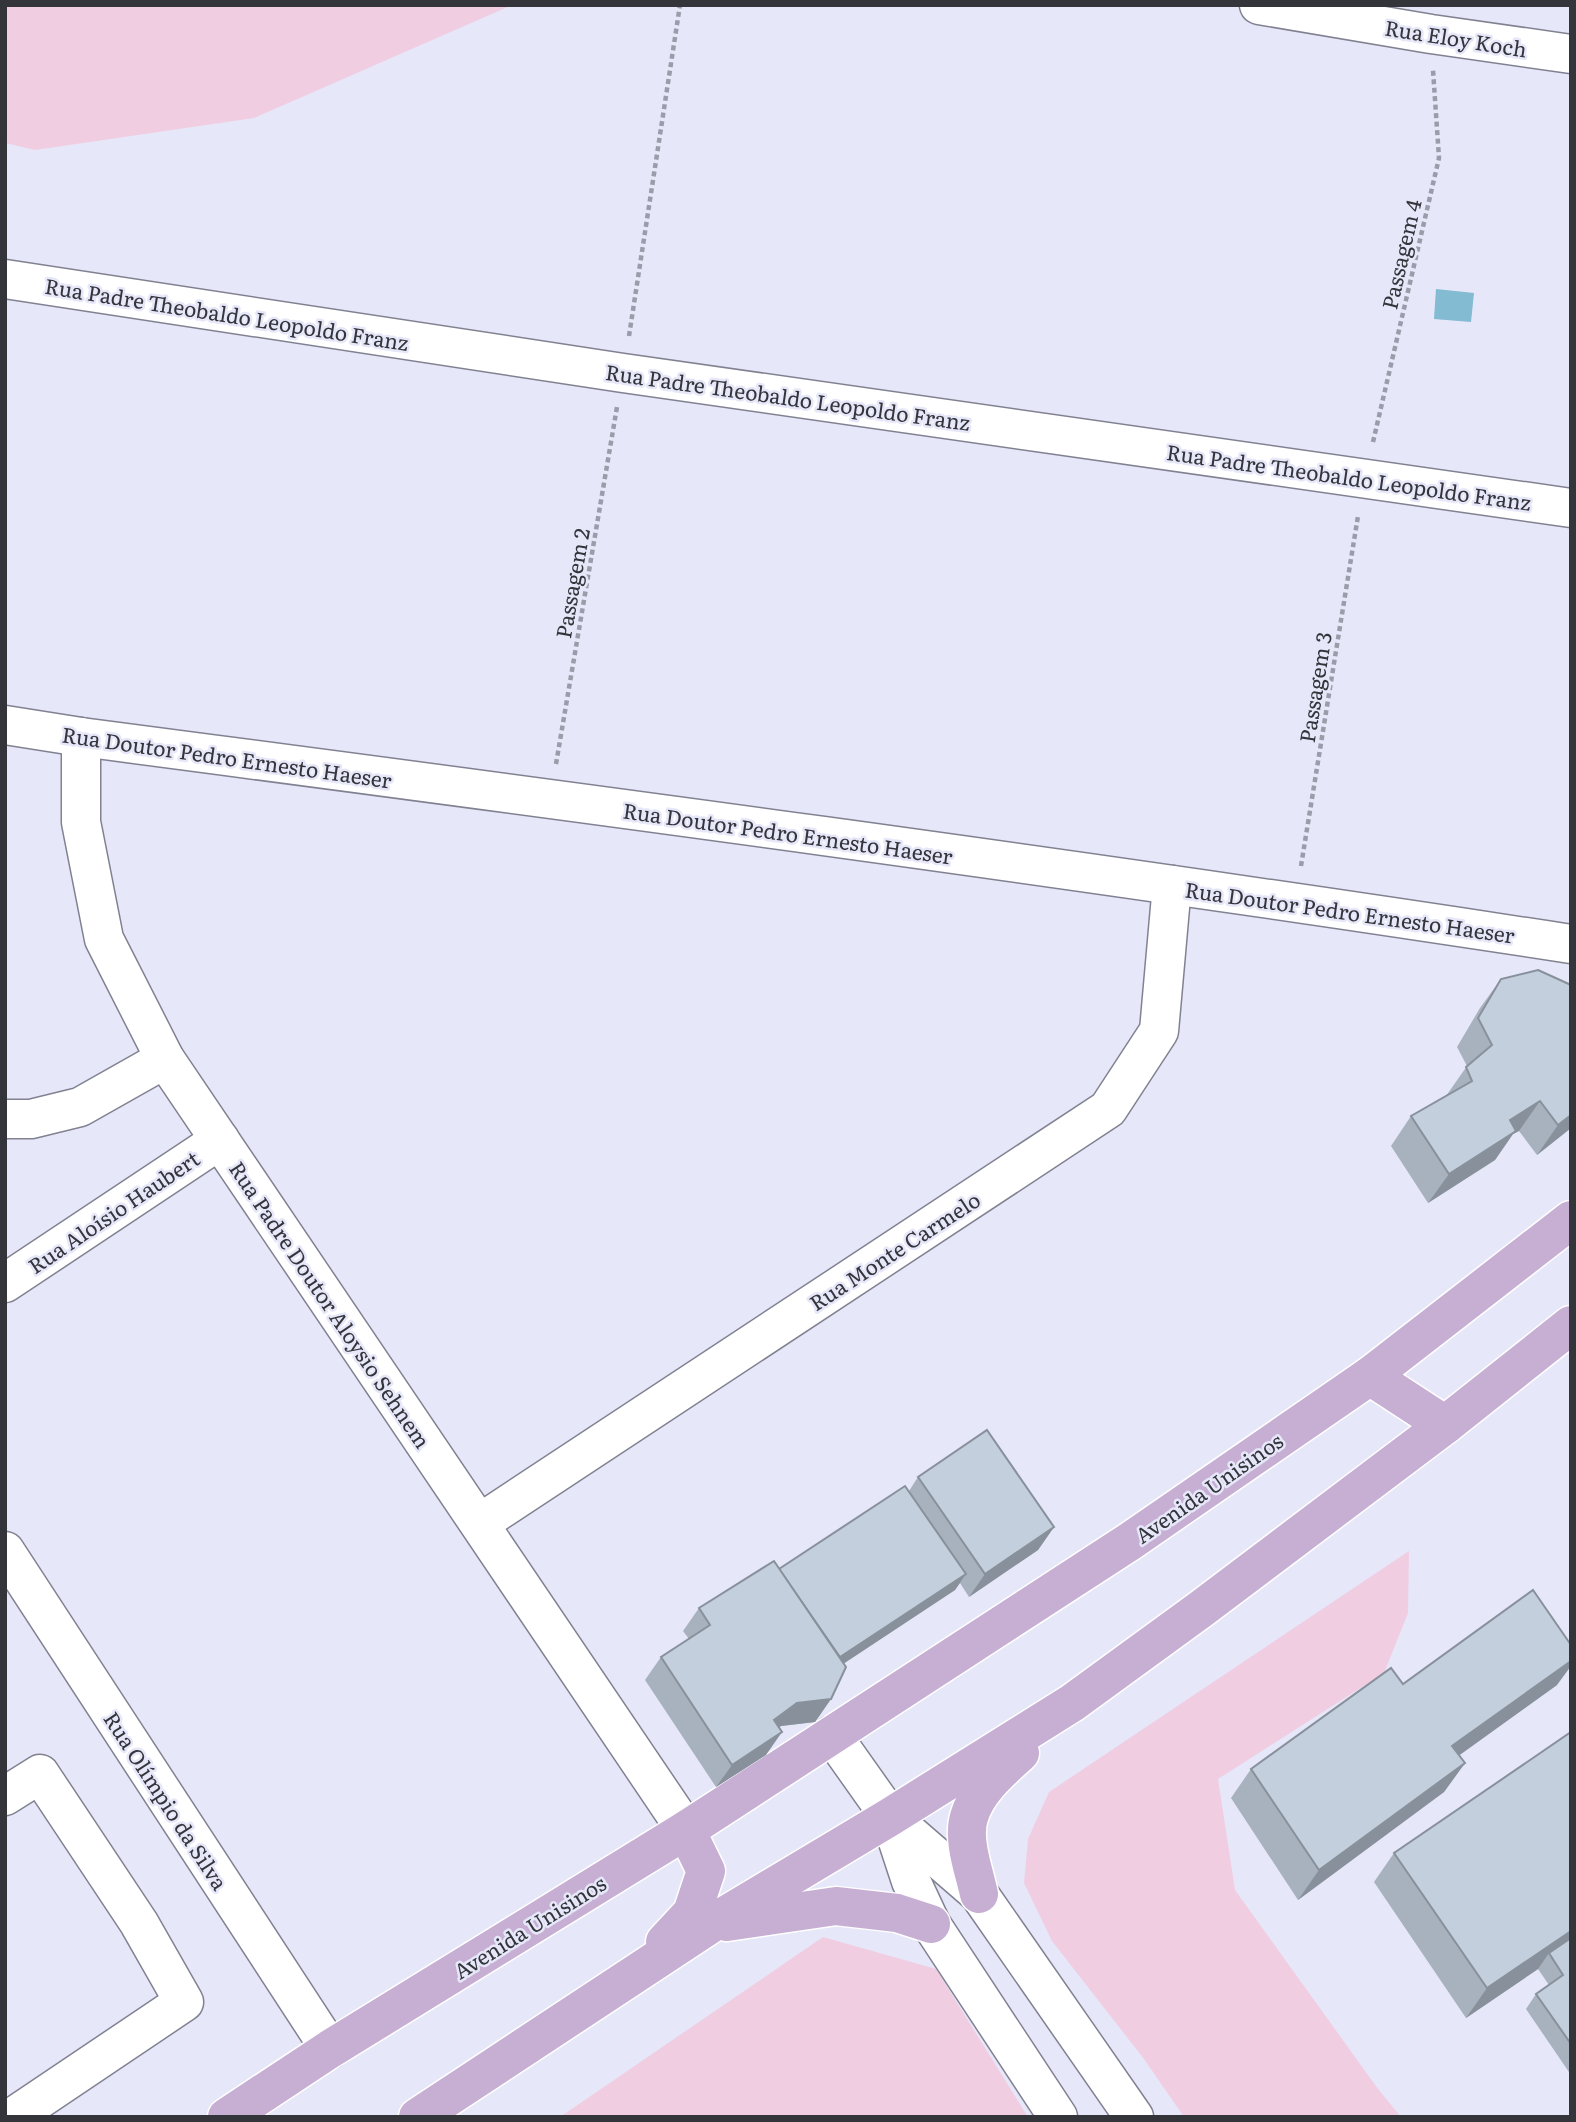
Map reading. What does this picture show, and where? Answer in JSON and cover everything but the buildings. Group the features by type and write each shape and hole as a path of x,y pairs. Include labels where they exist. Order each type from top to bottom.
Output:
{"main road":[{"name":"Avenida Unisinos","path":"227,2117 330,2049 686,1830 1129,1542 1370,1376 1571,1220"},
{"path":"418,2117 711,1924 890,1817 1072,1703 1445,1425 1571,1325"},
{"path":"1370,1376 1445,1425"},
{"path":"979,1894 967,1841 968,1818 986,1786 1072,1703"},
{"path":"632,1976 692,1913 706,1871 686,1830"},
{"path":"711,1924 836,1906 897,1913 931,1924"}],"street":[{"name":"Rua Eloy Koch","path":"1259,5 1433,20 1571,54"},
{"name":"Rua Padre Theobaldo Leopoldo Franz","path":"5,279 623,373 1571,508"},
{"name":"Rua Doutor Pedro Ernesto Haeser","path":"5,725 1295,902 1571,944"},
{"name":"Rua Padre Doutor Aloysio Sehnem","path":"81,737 81,822 104,939 165,1059 686,1830"},
{"name":"Rua Monte Carmelo","path":"480,1523 1108,1109 1159,1031 1172,885"},
{"path":"5,1119 31,1119 80,1107 165,1059"},
{"name":"Rua Aloísio Haubert","path":"5,1283 220,1140"},
{"name":"Rua Olímpio da Silva","path":"5,1551 330,2049"},
{"path":"832,1735 890,1817 979,1894 1133,2117"},
{"path":"5,1796 40,1774 139,1923 184,2002 13,2117"},
{"path":"890,1817 911,1881 931,1924 1058,2117"}],"path":[{"name":"Passagem 2","path":"550,799 623,373 680,5"},
{"name":"Passagem 4","path":"1364,478 1439,158 1433,20"},
{"name":"Passagem 3","path":"1295,902 1364,478"}],"shaded area":[{"path":"5,5 512,5 254,118 35,150 5,143"},
{"path":"1409,1551 1408,1613 1384,1673 1218,1779 1235,1890 1401,2117 1184,2117 1144,2059 1052,1941 1024,1883 1028,1839 1049,1792"},
{"path":"823,1937 936,1969 1028,2117 560,2117"}],"water":[{"path":"1436,289 1474,293 1471,322 1434,319"}]}
